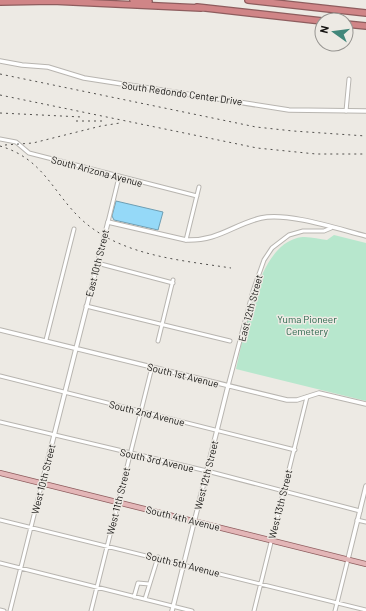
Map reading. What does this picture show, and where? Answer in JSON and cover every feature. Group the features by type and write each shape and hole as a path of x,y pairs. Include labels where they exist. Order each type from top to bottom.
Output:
{"highway":[{"path":"45,0 52,1"},
{"path":"133,0 314,20"},
{"path":"248,0 366,13"},
{"path":"284,0 314,8"},
{"path":"0,2 52,1 201,8"},
{"path":"354,25 366,26"}],"main road":[{"name":"South 4th Avenue","path":"0,473 366,564"}],"street":[{"name":"South Redondo Center Drive","path":"0,62 48,66 84,78 289,110 366,111"},
{"path":"346,111 350,80"},
{"name":"South Arizona Avenue","path":"0,139 16,142 29,153 197,196"},
{"name":"East 10th Street","path":"75,348 119,177"},
{"path":"186,240 199,187"},
{"path":"108,222 186,240 206,240 260,218 270,216 287,218 366,236"},
{"path":"46,340 74,228"},
{"name":"East 12th Street","path":"228,386 253,290 264,260 272,248 289,235 302,231 324,231 331,228"},
{"path":"96,263 173,282 158,341"},
{"path":"86,306 230,341"},
{"name":"South 1st Avenue","path":"0,330 287,400 297,400 324,394 366,404"},
{"name":"West 10th Street","path":"10,611 75,348"},
{"name":"West 11th Street","path":"91,611 152,367"},
{"name":"South 2nd Avenue","path":"0,376 295,450"},
{"name":"West 12th Street","path":"172,611 228,386"},
{"name":"West 13th Street","path":"254,611 307,397"},
{"name":"South 3rd Avenue","path":"0,422 207,471 360,511"},
{"path":"335,611 366,486"},
{"name":"South 5th Avenue","path":"0,520 158,557 366,610"},
{"path":"357,520 366,522"},
{"path":"145,599 158,557"},
{"path":"0,563 192,611"},
{"path":"134,597 138,583 149,584"},
{"path":"0,610 4,611"}],"green space":[{"name":"Yuma Pioneer Cemetery","path":"334,235 366,243 366,401 236,369 254,294 271,258 283,245 297,238 308,237 327,240"}],"water":[{"path":"116,201 163,212 158,230 114,220 112,216"}],"railway":[{"path":"0,74 256,127 366,136"},
{"path":"0,95 257,148 316,154 366,154"},
{"path":"0,113 82,117"},
{"path":"76,121 104,121"},
{"path":"5,145 33,143 101,126 120,123"},
{"path":"0,146 27,159 46,177 82,220 115,242 133,249 172,259 231,268"}]}
